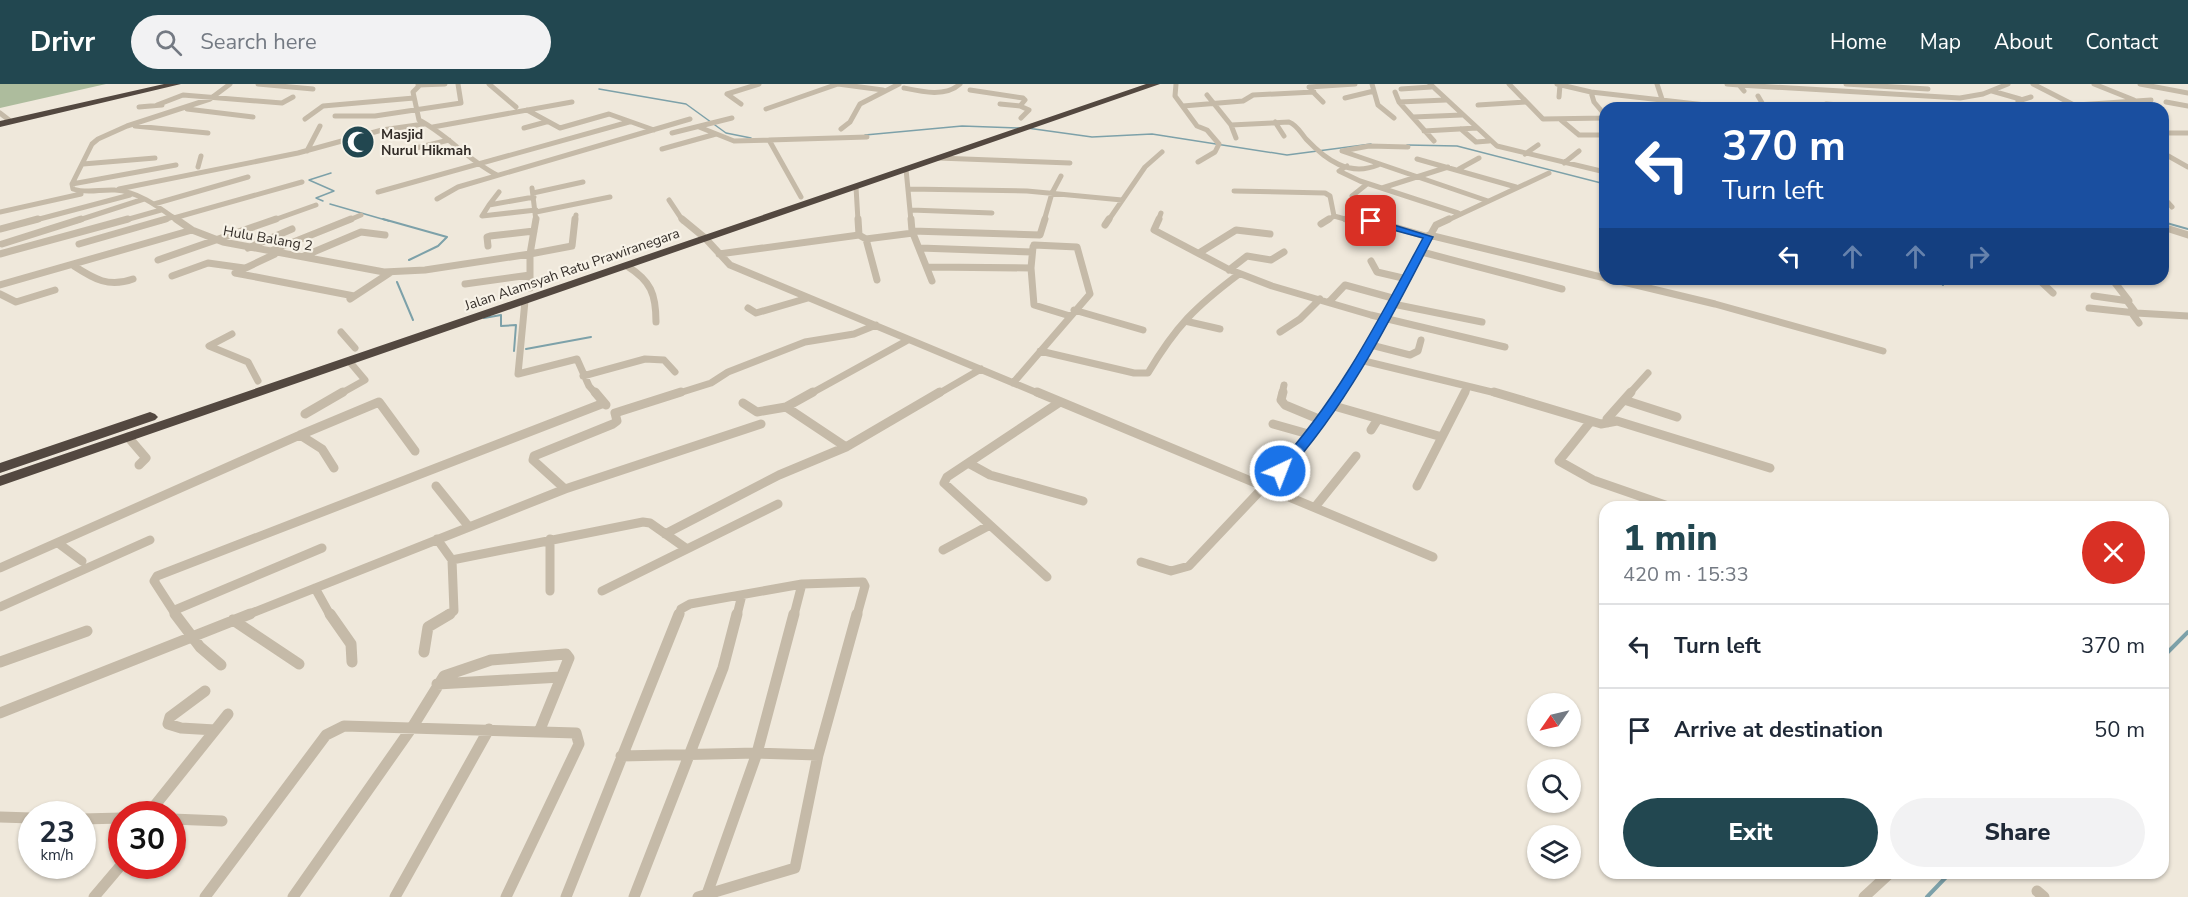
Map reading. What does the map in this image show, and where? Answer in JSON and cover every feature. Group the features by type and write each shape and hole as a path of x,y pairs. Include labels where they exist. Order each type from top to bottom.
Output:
{"highway":[{"path":"3,122 166,84"},
{"path":"3,122 176,84"},
{"name":"Jalan Alamsyah Ratu Prawiranegara","path":"0,468 528,288 856,187 973,146 1025,124 1136,84"},
{"name":"Jalan Alamsyah Ratu Prawiranegara","path":"0,481 349,361 528,288 627,266 801,197 1004,127 1025,124 1155,84"}],"street":[{"path":"72,184 92,144 130,125 215,96 230,84"},
{"path":"258,84 313,88"},
{"path":"445,84 419,85 413,88 419,120 433,127 475,164 497,175"},
{"path":"335,116 375,116 462,103 458,84"},
{"path":"489,84 516,107"},
{"path":"741,104 727,94 759,84"},
{"path":"766,109 838,84 883,90"},
{"path":"841,129 850,122 860,104 883,90 900,86 932,93 947,91 950,87 958,87 960,84"},
{"path":"1176,84 1175,96 1197,126 1207,130 1218,146 1198,162"},
{"path":"1307,86 1355,84"},
{"path":"1372,84 1378,105 1394,118"},
{"path":"1509,84 1542,119 1599,117"},
{"path":"1558,97 1558,84 1594,92 1685,102"},
{"path":"1596,84 1594,102 1599,108"},
{"path":"1657,84 1662,99"},
{"path":"1727,84 1939,101 1972,96 2008,84"},
{"path":"1846,84 1928,89"},
{"path":"1920,84 1939,101"},
{"path":"2033,84 2068,102"},
{"path":"2094,84 2137,101"},
{"path":"2140,84 2188,93 2185,105 2169,102"},
{"path":"1739,85 1744,91"},
{"path":"900,86 902,94 933,98"},
{"path":"1307,86 1323,102"},
{"path":"1401,89 1430,86 1489,141"},
{"path":"970,90 1025,99 1020,106"},
{"path":"1345,98 1374,91"},
{"path":"1992,91 2020,99 2031,97"},
{"path":"1183,106 1243,101 1252,95 1314,92"},
{"path":"1395,92 1399,102 1434,141"},
{"path":"157,105 183,95 215,96 282,104 293,97"},
{"path":"330,105 342,95"},
{"path":"1207,95 1231,125 1236,138"},
{"path":"1758,96 1762,102"},
{"path":"305,119 318,107 414,98"},
{"path":"1655,99 1658,102"},
{"path":"1399,102 1446,100"},
{"path":"2121,102 2151,100"},
{"path":"1243,101 1255,124"},
{"path":"433,127 572,102"},
{"path":"1478,105 1526,102"},
{"path":"1000,104 1020,106 1029,110 1021,118 1025,124"},
{"path":"139,107 194,105"},
{"path":"183,108 253,117"},
{"path":"527,110 560,128 608,114 654,130"},
{"path":"0,113 3,122"},
{"path":"1413,117 1462,115"},
{"path":"672,133 732,118"},
{"path":"438,199 452,189 467,184 690,119"},
{"path":"1589,119 1599,128"},
{"path":"1561,120 1579,135 1599,133"},
{"path":"524,128 546,122"},
{"path":"378,192 629,122"},
{"path":"1231,125 1275,122 1294,124 1318,152 1360,171 1378,165"},
{"path":"1275,122 1284,136"},
{"path":"115,190 307,151 358,135 424,124"},
{"path":"130,125 208,133"},
{"path":"307,151 320,126"},
{"path":"699,126 737,142 867,137"},
{"path":"661,128 687,142"},
{"path":"1425,131 1477,128"},
{"path":"1461,129 1476,142 1489,141 1525,154 1599,171"},
{"path":"2169,133 2188,134"},
{"path":"662,149 716,134"},
{"path":"408,150 449,140"},
{"path":"769,140 801,197"},
{"path":"972,161 973,146"},
{"path":"1408,147 1369,146 1342,150 1378,165 1488,201"},
{"path":"1525,154 1538,146"},
{"path":"1105,225 1145,167 1162,152"},
{"path":"1564,163 1579,152"},
{"path":"198,167 201,156"},
{"path":"2169,156 2186,164"},
{"path":"151,182 198,167 247,157"},
{"path":"83,164 155,158"},
{"path":"938,158 1070,163"},
{"path":"1459,170 1479,158"},
{"path":"1417,159 1451,167 1516,188"},
{"path":"2169,160 2186,164"},
{"path":"72,184 176,165"},
{"path":"1347,166 1339,171 1367,184 1458,213"},
{"path":"1382,188 1451,167"},
{"path":"906,169 913,232 932,280"},
{"path":"1141,562 1171,573 1182,570 1266,487 1312,435 1321,420 1334,406 1371,345 1383,319 1436,225 1549,173"},
{"path":"1061,176 1052,193 1040,235 1033,248 1031,268 1034,305 1143,330"},
{"path":"154,204 248,177"},
{"path":"79,244 302,182"},
{"path":"489,205 582,182"},
{"path":"72,184 76,192 86,193"},
{"path":"467,184 480,188"},
{"path":"1352,196 1367,184"},
{"path":"856,187 859,236"},
{"path":"908,189 1052,193 1122,200"},
{"name":"Hulu Balang 2","path":"0,212 86,193 115,190 132,194 154,204 192,230 212,239 269,252 394,272 408,272 572,246 576,215"},
{"path":"1234,191 1325,193 1330,196 1334,216"},
{"path":"499,192 482,217 536,211 610,197"},
{"path":"533,193 536,211 518,374 576,358 581,361 583,376 615,413 617,421 534,456 533,460 565,489"},
{"path":"0,229 132,194"},
{"path":"2,244 144,199"},
{"path":"669,200 678,217 701,235 730,265 1433,557"},
{"path":"2169,203 2172,207"},
{"path":"0,285 74,266 156,253 212,239 316,205"},
{"path":"0,254 160,210"},
{"path":"911,210 992,213"},
{"path":"1161,213 1154,230 1172,236 1239,274 1383,319 1505,347"},
{"path":"269,252 361,215"},
{"path":"1321,224 1334,216 1365,224 1373,221 1599,277"},
{"path":"248,248 292,229"},
{"path":"2169,229 2188,235"},
{"path":"156,253 192,230"},
{"path":"1199,253 1236,230 1270,234"},
{"path":"488,246 487,237 490,236 534,231"},
{"path":"304,256 361,232 386,235"},
{"path":"719,254 859,236 866,239 913,232 1040,235"},
{"path":"866,239 877,280"},
{"path":"920,248 1033,248 1071,244 1079,249 1090,294 1013,383"},
{"path":"1229,270 1247,256 1271,260 1284,252"},
{"path":"1422,252 1562,289"},
{"path":"277,253 236,273 351,299 394,272"},
{"path":"1371,261 1377,272 1407,279"},
{"path":"172,276 208,263 244,268"},
{"path":"74,266 101,283 117,286 133,279"},
{"path":"627,266 649,280 653,287 657,303 656,322"},
{"path":"927,267 1031,268"},
{"path":"1040,351 1134,373 1148,373 1169,338 1197,306 1239,274"},
{"path":"465,284 528,288"},
{"path":"1329,302 1345,285 1395,301 1482,322"},
{"path":"1636,285 1715,304 1882,351"},
{"path":"2044,285 2053,293"},
{"path":"2117,285 2129,300 2127,302 2139,323"},
{"path":"0,294 16,302 55,290"},
{"path":"2094,296 2127,302"},
{"path":"748,308 756,313 808,298"},
{"path":"1280,332 1300,319 1320,299"},
{"path":"2089,309 2188,316"},
{"path":"1185,321 1220,329"},
{"path":"615,413 708,384 728,372 806,342 823,337 854,334 876,325"},
{"path":"341,332 355,348"},
{"path":"232,334 209,346 248,363 258,381"},
{"path":"743,403 753,413 786,407 908,340"},
{"path":"1371,345 1410,355 1418,351 1421,340"},
{"path":"583,376 645,358 664,360 675,372"},
{"path":"1360,360 1533,402 1603,425 1617,421 1770,468"},
{"path":"305,414 365,380 366,377 349,361"},
{"path":"665,534 779,476 846,447 981,369"},
{"path":"1608,423 1607,419 1648,373"},
{"path":"1284,386 1281,400 1285,405 1321,420"},
{"path":"1417,486 1468,387"},
{"path":"1624,400 1677,417"},
{"path":"0,568 379,402 415,451"},
{"path":"1047,577 944,483 947,477 970,464 1060,402"},
{"path":"221,665 202,653 189,638 175,610 154,581 160,574 604,403"},
{"path":"1334,406 1442,437"},
{"path":"786,407 846,447"},
{"path":"1371,430 1378,419"},
{"path":"1591,421 1584,432 1564,451 1559,461 1561,464 1578,474 1654,501"},
{"path":"0,713 565,489 761,424"},
{"path":"1273,424 1312,435"},
{"path":"300,435 322,449 334,468"},
{"path":"128,437 146,458 139,465"},
{"path":"1315,507 1356,456"},
{"path":"970,464 990,475 1083,501"},
{"path":"436,486 469,527"},
{"path":"602,591 778,504"},
{"path":"452,560 643,522 687,549"},
{"path":"943,550 990,525"},
{"path":"424,652 428,627 433,622 452,614 454,609 452,560 437,539"},
{"path":"550,539 550,591"},
{"path":"0,607 150,540"},
{"path":"58,543 81,561"},
{"path":"175,610 322,548"},
{"path":"566,897 681,609 690,604 802,584 860,581 865,586 818,755 794,869 703,895"},
{"path":"703,895 757,753 802,584"},
{"path":"315,588 337,627 351,644 352,662"},
{"path":"634,897 723,668 742,594"},
{"path":"233,620 299,664"},
{"path":"0,662 87,631"},
{"path":"293,897 412,726 436,684 448,673 490,660 564,653 568,658 539,732"},
{"path":"436,684 561,677"},
{"path":"205,692 170,717 168,724 181,728 216,730"},
{"path":"159,801 228,714"},
{"path":"205,897 326,735 344,726 572,732 578,735 579,744 506,897"},
{"path":"395,897 489,729"},
{"path":"621,756 691,753 818,755"},
{"path":"0,818 18,818"},
{"path":"186,820 222,821"},
{"path":"94,897 109,879"},
{"path":"1864,897 1884,879"}],"green space":[{"path":"0,84 106,84 0,108"}],"waterway":[{"path":"599,89 686,104 726,133 751,138"},
{"path":"865,135 962,126 1020,128"},
{"path":"1027,128 1092,137 1152,134 1287,155 1371,144"},
{"path":"1407,145 1457,146 1599,182"},
{"path":"323,201 316,198 334,191 309,180 331,173"},
{"path":"330,204 389,221"},
{"path":"383,219 447,237 438,246 409,260"},
{"path":"2169,224 2188,229"},
{"path":"397,282 413,320"},
{"path":"484,318 501,315 501,326 516,325 514,351"},
{"path":"526,349 591,337"},
{"path":"2169,651 2188,632"},
{"path":"1927,897 1944,879"}],"place":[{"name":"Masjid Nurul Hikmah","path":"358,142"}],"route":[{"path":"1280,471 1309,439 1321,420 1334,406 1356,365 1371,345 1429,237 1371,221"}]}
